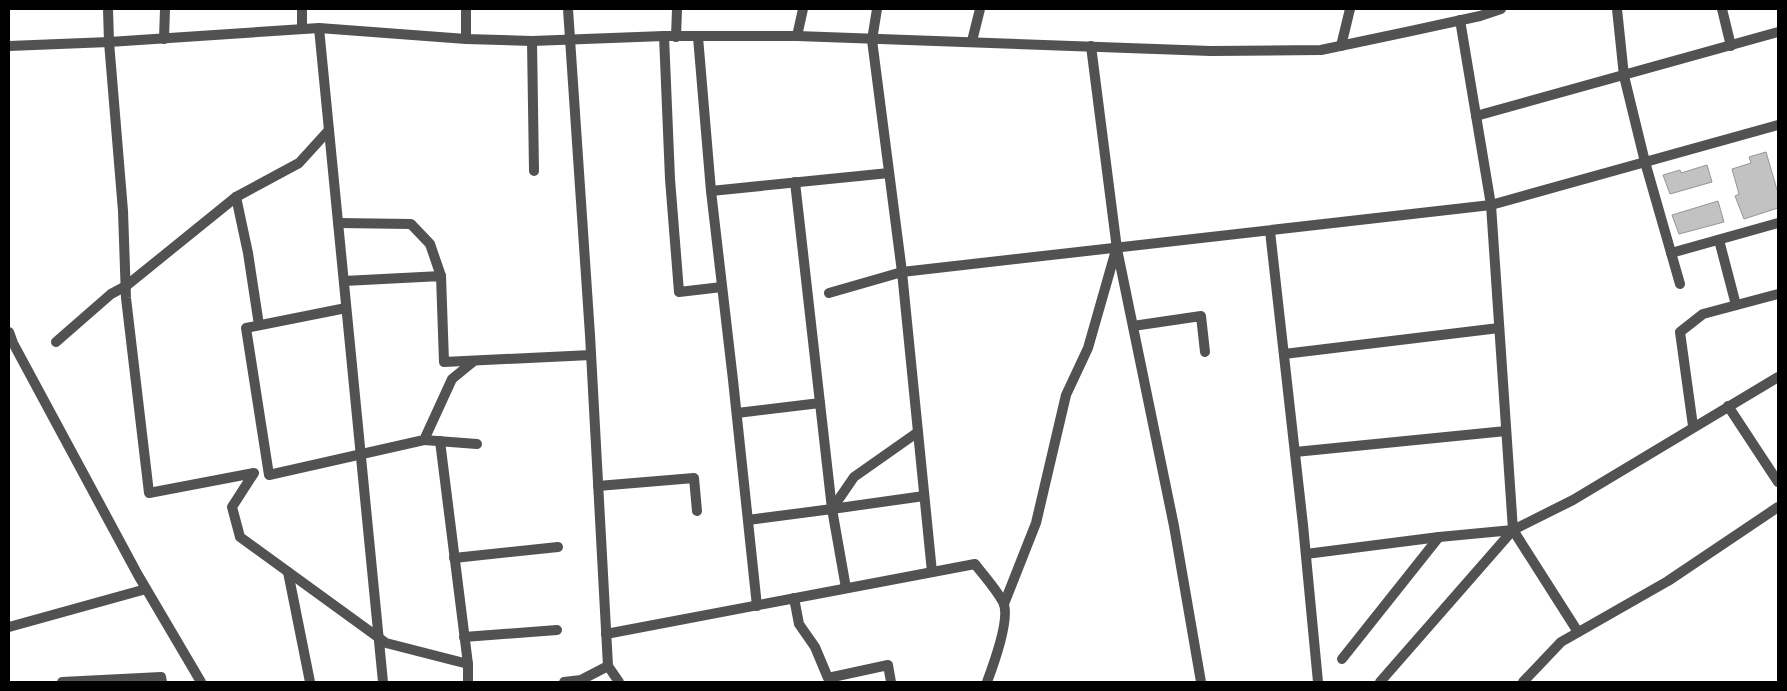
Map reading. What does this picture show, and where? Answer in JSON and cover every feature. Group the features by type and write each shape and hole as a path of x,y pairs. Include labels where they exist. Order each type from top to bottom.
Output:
{"street":[{"path":"108,9 123,211 126,286 149,493 254,473 232,507 240,538 386,643 468,664"},
{"path":"164,39 165,9"},
{"path":"302,9 302,29"},
{"path":"466,9 466,39"},
{"path":"568,9 572,40 608,666 619,682"},
{"path":"676,37 677,9"},
{"path":"797,36 803,9"},
{"path":"877,9 872,40 902,272 932,572"},
{"path":"972,41 980,9"},
{"path":"1341,46 1350,9"},
{"path":"9,46 164,39 319,28 466,39 572,40 664,36 797,36 872,40 972,41 1238,50 1321,50 1460,20 1501,9"},
{"path":"1617,9 1624,76 1645,162 1680,284"},
{"path":"1722,9 1730,46"},
{"path":"1460,20 1490,205 1513,530 1578,632"},
{"path":"319,28 383,682"},
{"path":"1476,116 1778,32"},
{"path":"664,36 670,179 679,292 722,287"},
{"path":"698,37 711,191 757,606"},
{"path":"532,40 534,171"},
{"path":"1091,46 1117,248 1174,526 1201,682"},
{"path":"829,294 902,272 1490,205 1778,125"},
{"path":"56,342 111,294 126,286 236,197 299,163 329,130"},
{"path":"711,191 889,173"},
{"path":"795,182 832,509 846,588"},
{"path":"236,197 248,253 259,325"},
{"path":"338,223 411,224 430,244 441,276 444,362 591,355"},
{"path":"1671,253 1778,223"},
{"path":"1270,231 1306,554 1318,682"},
{"path":"1719,240 1736,305"},
{"path":"987,682 998,652 1003,626 1004,604 1036,522 1066,395 1088,348 1117,248"},
{"path":"344,281 441,276"},
{"path":"1693,426 1680,332 1703,314 1778,294"},
{"path":"346,308 246,328 269,475 424,440 477,444"},
{"path":"1133,326 1201,316 1205,352"},
{"path":"1284,354 1499,328"},
{"path":"9,332 146,589 201,682"},
{"path":"424,440 452,379 474,361"},
{"path":"1306,554 1438,537 1513,530 1573,500 1778,376"},
{"path":"737,413 820,403"},
{"path":"1728,406 1778,482"},
{"path":"1295,452 1506,431"},
{"path":"832,509 854,477 918,432"},
{"path":"440,441 468,664 468,682"},
{"path":"598,486 694,478 697,511"},
{"path":"748,520 924,496"},
{"path":"1523,682 1561,642 1668,581 1778,508"},
{"path":"1380,682 1513,530"},
{"path":"1342,659 1438,537"},
{"path":"454,558 558,547"},
{"path":"606,634 975,564 1004,604"},
{"path":"288,572 310,682"},
{"path":"9,627 146,589"},
{"path":"794,598 799,624 815,647 828,678 888,666 891,682"},
{"path":"464,637 557,630"},
{"path":"564,682 581,680 608,666"},
{"path":"62,682 161,677 162,682"}],"building":[{"path":"1766,152 1778,193 1778,208 1744,219 1735,196 1739,194 1732,169 1751,163 1749,157"},
{"path":"1707,165 1712,182 1670,194 1663,175 1680,170 1681,173"},
{"path":"1718,201 1724,222 1679,234 1672,215"}]}
